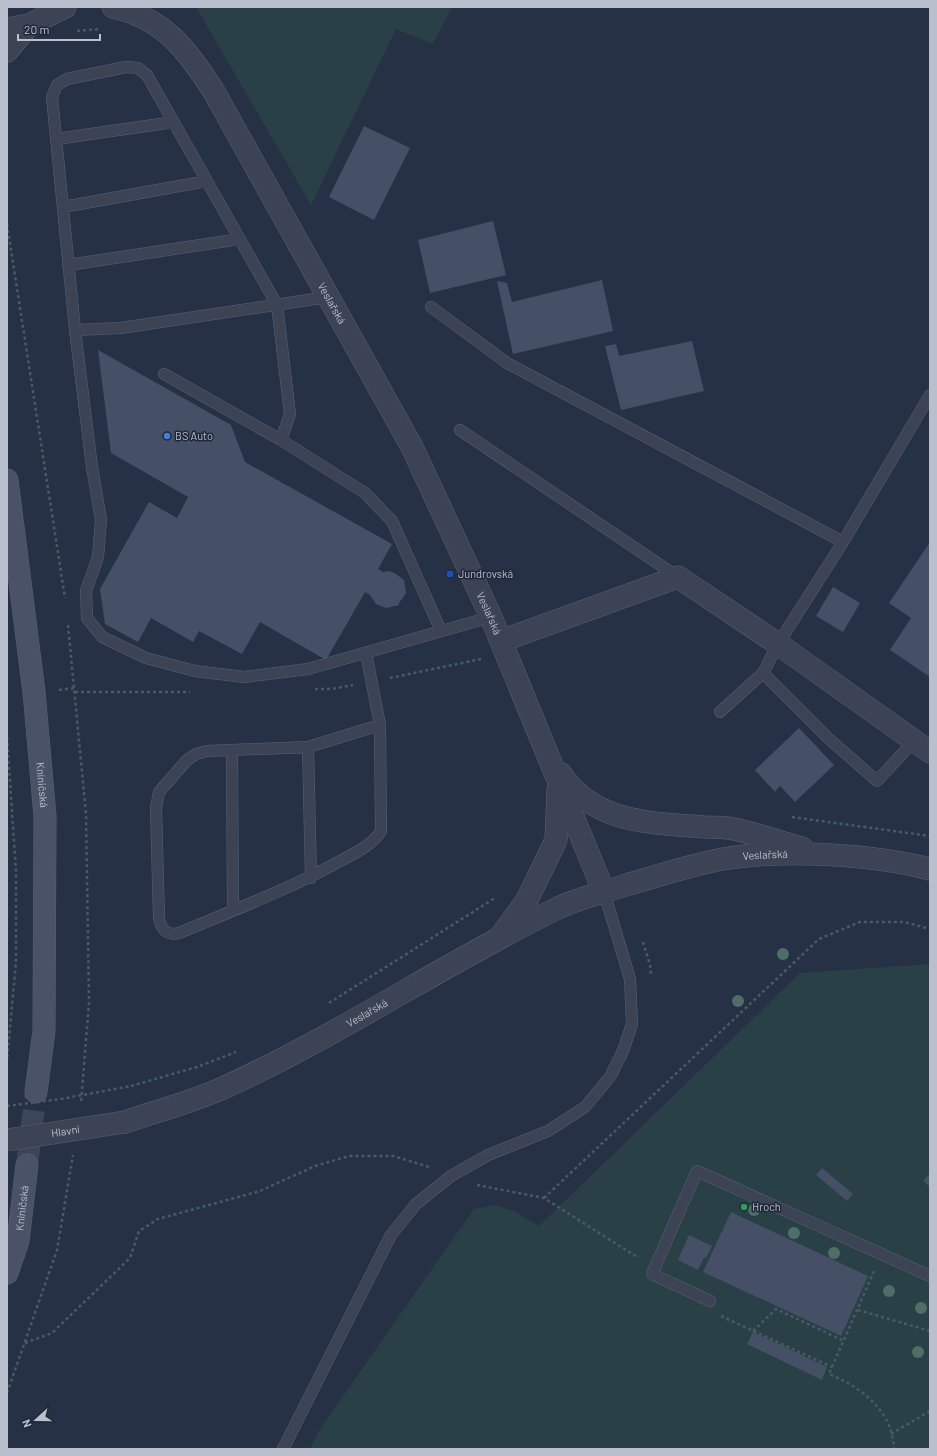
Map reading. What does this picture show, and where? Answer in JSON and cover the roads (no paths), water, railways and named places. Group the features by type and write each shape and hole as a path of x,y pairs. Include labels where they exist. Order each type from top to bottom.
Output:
{"main road":[{"name":"Kníničská","path":"7,480 34,692 45,816 44,1031 36,1092"},
{"name":"Kníničská","path":"7,1273 18,1241 27,1165"}],"street":[{"path":"7,29 29,25 65,7"},
{"name":"Veslařská","path":"113,7 133,12 170,33 192,59 213,90 412,447 501,640 604,892"},
{"path":"7,51 29,25"},
{"path":"678,577 778,644 922,746"},
{"name":"Veslařská","path":"501,640 678,577"},
{"path":"544,748 567,783 577,794 606,812 622,818 650,822 733,829 828,855"},
{"path":"498,940 527,900 556,840 558,782"},
{"name":"Veslařská","path":"124,1122 222,1089 313,1043 558,908 604,892 688,867 725,859 764,856 828,855 887,861 930,869"},
{"name":"Hlavní","path":"7,1140 124,1122"}],"lane":[{"path":"281,440 290,414 277,305 147,75 138,68 126,67 67,79 57,85 52,97 68,265 92,468 101,520 98,557 86,591 87,618 102,637 146,658 195,671 244,677 308,669 491,617"},
{"path":"56,139 174,122"},
{"path":"63,207 207,181"},
{"path":"68,265 240,239"},
{"path":"75,330 121,328 328,297"},
{"path":"431,307 507,363 843,542"},
{"path":"164,374 281,440 364,493 392,521 440,631"},
{"path":"720,712 763,673 778,644 843,542 930,395"},
{"path":"460,430 678,577"},
{"path":"366,653 380,725 381,831 376,838 368,845 311,878 179,934 173,935 166,932 161,926 156,808 159,792 187,760 196,754 207,751 308,747 380,725"},
{"path":"763,673 828,738 877,781 922,746"},
{"path":"308,747 311,878"},
{"path":"232,750 233,910"},
{"path":"283,1449 391,1235 416,1204 451,1176 488,1155 548,1132 585,1107 610,1077 623,1051 632,1024 630,979 604,892"},
{"path":"710,1301 652,1274 697,1171 881,1252 930,1276"}],"tunnel":[{"path":"27,1165 36,1092"}],"place":[{"name":"BS Auto","path":"167,436"},
{"name":"Jundrovská","path":"450,574"},
{"name":"Hroch","path":"744,1207"}]}
